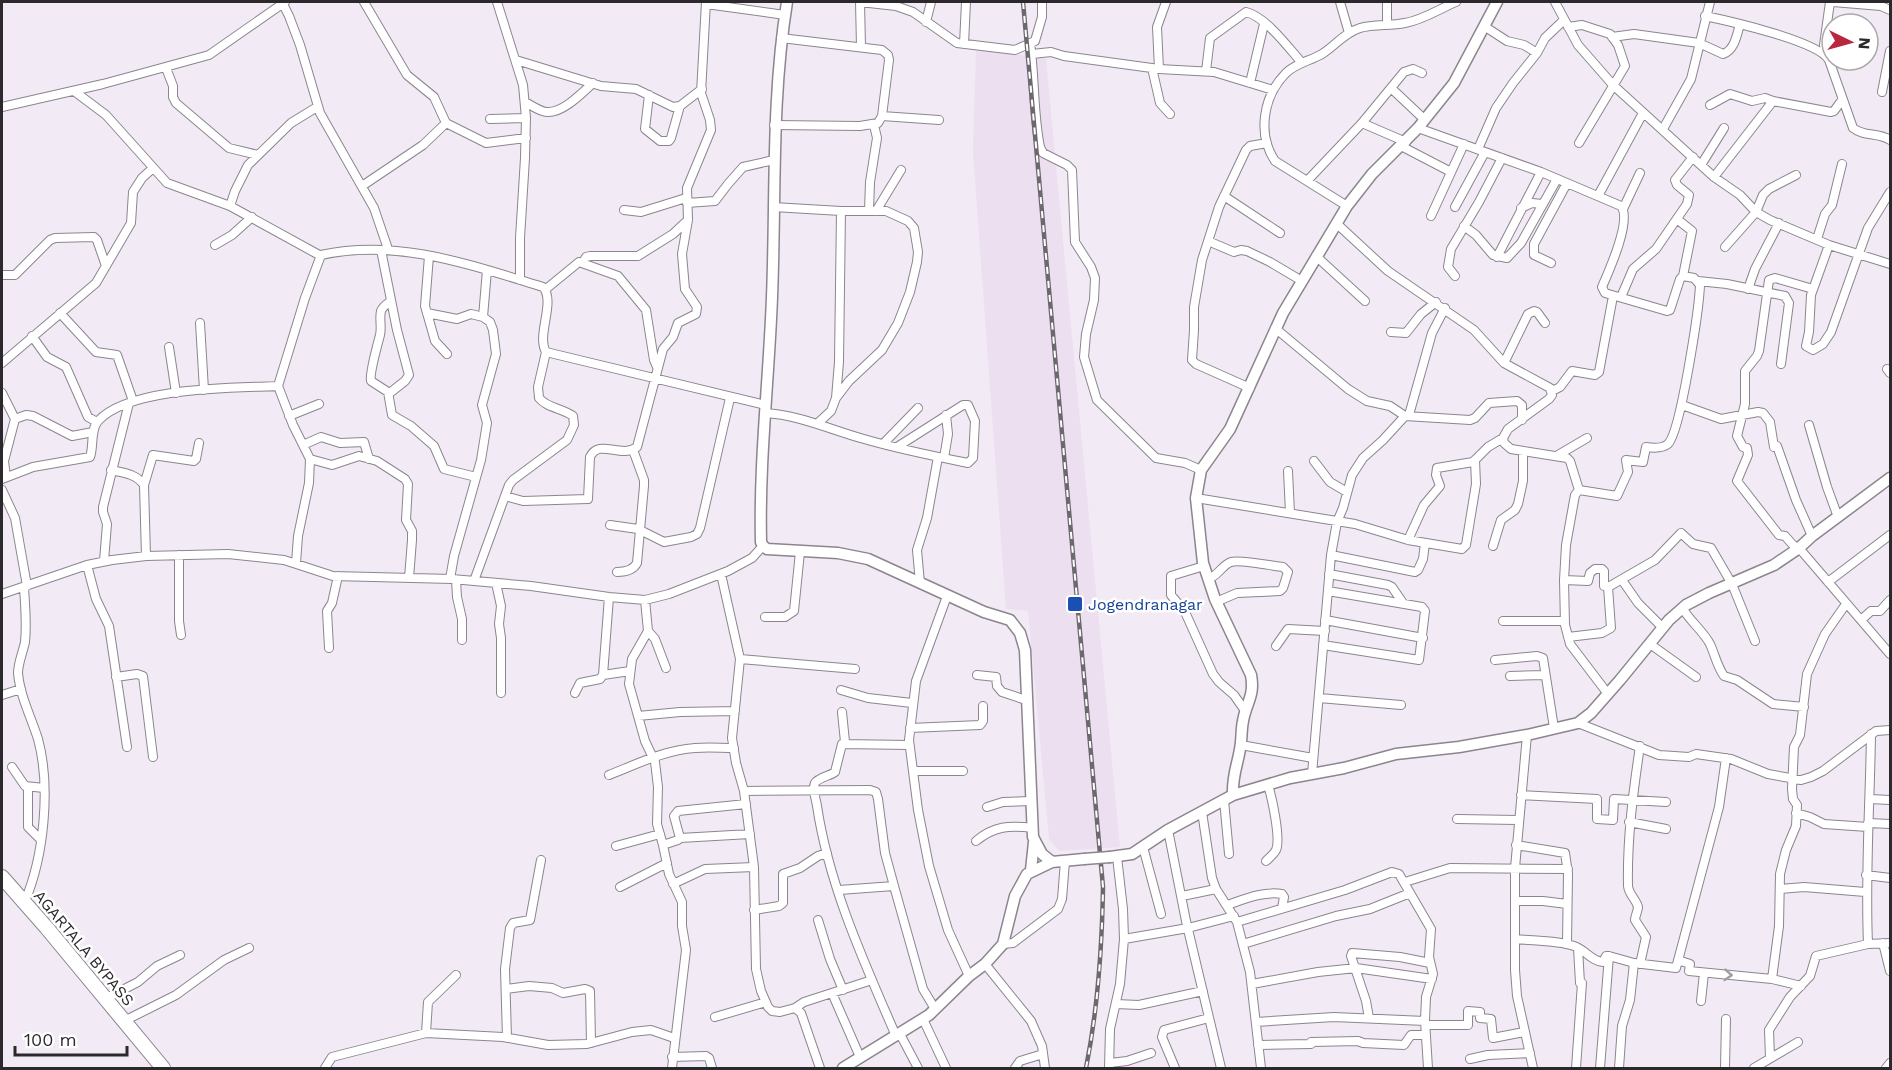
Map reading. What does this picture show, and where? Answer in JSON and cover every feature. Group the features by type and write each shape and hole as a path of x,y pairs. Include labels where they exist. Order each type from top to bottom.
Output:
{"highway":[{"name":"AGARTALA BYPASS","path":"2,877 7,889 25,901 163,1068"}],"street":[{"path":"364,2 407,75 434,97 446,123 486,143 526,138"},
{"path":"497,2 522,79 525,102 526,138 520,280"},
{"path":"2,594 104,561 146,556 228,554 279,559 338,576 453,579 645,600 663,596 721,574 752,558 763,546 761,472 772,295 774,124 781,38 787,2"},
{"path":"861,47 860,2 899,4 953,41 1015,50 1030,44 1037,38 1042,17 1042,2"},
{"path":"926,22 931,2"},
{"path":"964,44 966,2"},
{"path":"1166,2 1157,27 1156,69 1160,103 1170,114"},
{"path":"1340,2 1349,33"},
{"path":"1387,2 1387,25"},
{"path":"1347,206 1275,161 1267,144 1264,126 1268,100 1273,90 1287,72 1324,52 1349,33 1361,28 1416,20 1456,2"},
{"path":"1228,854 1229,798 1241,745 1242,722 1251,698 1251,675 1216,602 1204,566 1196,498 1201,470 1227,434 1250,388 1275,328 1347,206 1372,174 1404,144 1460,74 1497,2"},
{"path":"1555,2 1578,45 1613,85 1714,177 1737,192 1756,212 1829,244 1890,264"},
{"path":"1663,129 1691,79 1709,2"},
{"path":"1832,2 1881,4 1890,10"},
{"path":"2,107 166,68 213,53 284,3 300,45 317,107 377,214 391,301 409,375 392,392 388,392"},
{"path":"505,496 523,501 588,499 590,457 596,449 628,452 633,450 639,442 663,349 673,336 678,322 696,314 697,311 696,303 685,289 682,260 688,220 688,183 711,130 710,120 702,100 706,3 785,15"},
{"path":"1206,71 1208,42 1213,35 1246,12 1253,14 1278,36 1302,63"},
{"path":"1705,16 1787,39 1820,53"},
{"path":"1455,207 1482,150 1496,108 1516,78 1537,53 1545,38 1566,23 1606,32 1618,45 1624,66 1579,143"},
{"path":"1250,83 1264,24"},
{"path":"1612,37 1634,34 1699,43 1718,53 1728,52 1740,24"},
{"path":"1484,26 1507,41 1524,45 1537,53"},
{"path":"774,124 838,126 874,124 882,116 888,55 882,50 781,38"},
{"path":"1030,44 1040,147 1042,153 1070,167 1074,198 1075,242 1091,267 1095,278 1094,300 1086,334 1084,357 1097,400 1156,458 1185,463 1201,470"},
{"path":"1882,92 1890,51"},
{"path":"1032,54 1051,52 1064,56 1156,69 1206,71 1273,90"},
{"path":"516,60 593,83 636,89 669,105 680,106"},
{"path":"166,68 173,86 173,97 176,104 229,148 258,155"},
{"path":"1307,181 1362,123 1404,72 1413,69 1422,73"},
{"path":"1832,72 1850,124 1856,131 1882,136 1890,140"},
{"path":"525,102 543,112 551,112 567,105 593,83"},
{"path":"1391,88 1421,124 1464,144 1541,172 1623,209"},
{"path":"649,95 645,129 660,141 669,141 680,106 702,89"},
{"path":"74,91 106,115 167,183 230,206 321,256"},
{"path":"1710,105 1730,94 1752,101 1765,98 1831,112 1842,100"},
{"path":"1714,177 1773,100"},
{"path":"230,206 248,165 291,123 317,107"},
{"path":"1598,196 1643,113"},
{"path":"882,116 939,120"},
{"path":"490,119 526,118"},
{"path":"362,186 423,145 446,123"},
{"path":"1362,123 1404,144 1451,172"},
{"path":"872,211 870,182 877,138 874,124"},
{"path":"1701,165 1724,128"},
{"path":"1250,388 1196,364 1192,360 1194,307 1201,265 1224,196 1248,148 1267,144"},
{"path":"1431,216 1464,144"},
{"path":"1408,540 1422,509 1440,486 1436,476 1437,468 1475,460 1488,447 1503,438 1508,429 1549,399 1552,391 1560,387 1572,370 1595,375 1599,372 1617,296 1633,269 1656,249 1687,204 1689,195 1677,186 1675,180 1693,157"},
{"path":"1455,276 1448,267 1449,254 1502,158"},
{"path":"624,210 641,212 687,201 715,201 743,167 774,160"},
{"path":"1817,239 1825,214 1832,205 1842,164"},
{"path":"2,363 93,286 131,223 132,194 142,178 153,168"},
{"path":"872,211 901,170"},
{"path":"1497,257 1541,172"},
{"path":"1641,173 1623,209 1624,219 1616,253 1602,287 1605,293 1670,310 1683,276 1692,231 1678,220"},
{"path":"1725,247 1756,212 1763,195 1769,189 1797,175"},
{"path":"1464,226 1497,257 1511,256 1521,243 1557,179"},
{"path":"1551,263 1534,255 1534,244 1567,183"},
{"path":"1829,244 1813,289 1809,313 1806,346 1813,350 1823,344 1831,332 1868,228 1890,192"},
{"path":"1224,196 1280,233"},
{"path":"1521,208 1532,203 1542,204"},
{"path":"773,207 890,212 913,224 918,252 917,262 909,297 895,329 882,350 849,381 836,398"},
{"path":"818,423 831,411 836,398 839,362 841,211"},
{"path":"215,245 232,235 252,217"},
{"path":"583,262 586,257 591,256 638,256 673,234 688,220"},
{"path":"1336,224 1388,271 1445,308 1478,333 1504,363 1550,387 1552,391"},
{"path":"1748,288 1755,269 1779,224"},
{"path":"2,275 15,275 50,240 55,238 94,237 106,266"},
{"path":"1208,240 1234,252 1241,250 1270,262 1302,281"},
{"path":"296,563 298,536 309,483 310,459 289,416 278,386 305,298 321,256 327,253 384,250 451,259 546,289"},
{"path":"429,256 425,302 427,313 437,345 447,354"},
{"path":"1317,256 1365,301"},
{"path":"546,289 575,264 583,262 618,276 646,310 657,367"},
{"path":"483,317 487,270"},
{"path":"1683,276 1698,281 1785,296 1790,303 1781,364"},
{"path":"1813,289 1772,278 1767,292 1759,351 1745,371 1745,400 1737,436 1743,447 1747,448 1748,455 1737,481 1779,535 1785,536 1799,548 1890,654"},
{"path":"1579,490 1617,496 1628,472 1626,460 1643,462 1646,447 1657,448 1667,445 1674,432 1682,405 1700,290 1698,281"},
{"path":"474,581 513,480 567,440 574,425 573,416 544,403 539,398 538,387 546,352 543,345 546,289"},
{"path":"391,301 384,306 381,312 381,330 370,378 388,392 392,415 411,426 434,446 444,470 477,477"},
{"path":"1390,332 1406,333 1421,314 1436,302"},
{"path":"1312,774 1329,574 1336,522 1343,508 1352,475 1363,458 1407,416 1432,333 1445,308"},
{"path":"1504,363 1528,314 1537,312 1545,323"},
{"path":"60,313 96,352 117,355 131,402 111,470 103,512 107,524 104,561"},
{"path":"427,313 461,319 471,314 483,317 490,322 493,330 496,354 481,409 487,423 482,460 454,556 453,579 462,619 462,640"},
{"path":"200,323 204,390"},
{"path":"1275,328 1348,389 1367,401 1390,406 1407,416 1470,420 1490,403 1517,401 1521,405 1522,420"},
{"path":"381,330 387,332 397,330"},
{"path":"32,336 47,357 66,367 88,417 97,422"},
{"path":"169,347 176,393"},
{"path":"546,352 730,398 883,444 968,463 972,461 975,421 970,407 966,404 897,447"},
{"path":"2,393 15,419 4,461 4,478 33,467 87,459 92,453 93,432 97,422 108,412 131,402 176,393 278,386"},
{"path":"610,525 641,530 664,542 697,534 730,398"},
{"path":"289,416 319,404"},
{"path":"1682,405 1717,419 1761,412 1770,422 1774,447 1777,446 1796,500 1812,536"},
{"path":"883,444 918,408"},
{"path":"15,419 26,415 33,416 72,436 93,432"},
{"path":"920,583 917,550 948,434 946,415"},
{"path":"1809,425 1838,517"},
{"path":"303,445 321,437 340,443 364,442 369,459"},
{"path":"1503,438 1507,447 1511,449 1563,457 1570,461 1579,490"},
{"path":"1556,456 1587,438"},
{"path":"146,556 144,485 153,455 194,461 199,443"},
{"path":"617,572 635,567 641,530 644,480 633,450"},
{"path":"1493,546 1502,518 1515,510 1518,504 1523,481 1523,451"},
{"path":"310,459 332,465 355,456 369,459 377,461 407,481 406,516 412,540 409,578"},
{"path":"1196,498 1365,526 1408,540 1462,549 1466,545 1476,484 1475,460"},
{"path":"1314,461 1330,482 1347,492"},
{"path":"111,470 139,478 144,485"},
{"path":"1288,471 1290,513"},
{"path":"843,1068 923,1019 985,964 1003,944 1015,896 1024,877 1031,870 1052,862 1132,854 1168,830 1229,798 1268,785 1396,754 1459,747 1578,723 1591,713 1663,628 1686,605 1774,565 1890,478"},
{"path":"2,490 15,518 26,587 25,640 18,673 42,757 44,788 34,877 25,901"},
{"path":"1579,490 1575,495 1567,535 1564,580 1565,621 1570,644 1608,694"},
{"path":"1608,587 1654,560 1681,533 1693,544 1711,548 1732,584 1755,641"},
{"path":"1828,582 1890,535"},
{"path":"1331,555 1415,572 1423,559 1425,543"},
{"path":"763,546 767,549 857,555 984,612 1006,618 1018,628 1025,650 1034,842 1031,870"},
{"path":"765,617 785,617 794,611 800,552"},
{"path":"179,555 179,621 182,635"},
{"path":"1208,579 1216,576 1226,564 1234,561 1283,567 1288,573 1280,591 1237,593 1216,602"},
{"path":"87,565 96,599 109,626 127,747"},
{"path":"1204,566 1171,576 1171,595 1174,601 1183,608 1219,682 1234,695 1246,711"},
{"path":"1564,580 1588,581 1590,573 1595,569 1602,569 1604,586 1608,587"},
{"path":"721,574 740,659 733,729 734,748 738,774 744,791 754,867 756,969 761,991 772,1011 776,1012 795,1008 804,1002 872,980"},
{"path":"1329,574 1388,585 1403,603"},
{"path":"329,648 327,611 332,603 338,576"},
{"path":"1622,580 1638,603 1663,628"},
{"path":"496,583 501,606 499,624 501,693"},
{"path":"1568,637 1602,633 1611,628 1608,587"},
{"path":"1323,645 1416,660 1420,658 1423,638 1425,609 1403,603 1328,591"},
{"path":"947,596 916,681 909,728 909,745 929,866 948,930 969,976"},
{"path":"603,675 609,597"},
{"path":"645,600 648,631 632,659 630,688 645,741 653,757 658,787 656,819 666,863 682,903 686,955 672,1068"},
{"path":"1861,620 1871,611 1880,611 1890,600"},
{"path":"1772,979 1779,926 1780,874 1786,850 1796,826 1797,805 1793,799 1792,789 1794,747 1800,735 1807,675 1825,634 1846,604"},
{"path":"1683,609 1710,644 1724,676 1737,680 1773,704 1804,707"},
{"path":"1325,620 1423,638"},
{"path":"1503,621 1565,621"},
{"path":"1276,646 1288,629 1325,631"},
{"path":"648,631 655,639 666,668"},
{"path":"1650,644 1696,677"},
{"path":"1495,660 1541,656 1543,658 1554,728"},
{"path":"740,659 855,669"},
{"path":"575,693 580,683 600,679 603,675 630,671"},
{"path":"116,677 137,674 143,676 153,757"},
{"path":"976,675 996,677 997,686 1002,692 1026,700"},
{"path":"1510,676 1545,675"},
{"path":"2,695 21,689"},
{"path":"841,690 868,698 912,703"},
{"path":"1319,698 1401,705"},
{"path":"909,728 980,725 983,721 983,706"},
{"path":"638,716 680,712 735,711"},
{"path":"842,712 845,742"},
{"path":"1578,723 1653,753 1667,756 1689,757 1696,754 1726,758 1768,774 1793,779 1811,777 1823,771 1841,760 1871,734 1876,731 1890,730"},
{"path":"1868,944 1865,892 1871,734"},
{"path":"1527,735 1516,845 1515,939 1517,996 1533,1068"},
{"path":"909,745 845,742 840,746 835,772 818,780 814,786 827,853 872,980 898,1035 918,1068"},
{"path":"1241,745 1313,758"},
{"path":"1618,1068 1622,1026 1637,963 1646,937 1635,920 1638,907 1629,889 1629,822 1640,746"},
{"path":"609,775 653,757 694,748 734,748"},
{"path":"1677,964 1719,807 1726,758"},
{"path":"12,767 28,788 28,827 40,839"},
{"path":"913,771 963,771"},
{"path":"1266,861 1275,853 1277,845 1273,804 1268,785"},
{"path":"28,788 44,788"},
{"path":"744,791 870,790 876,792 885,853 923,989 935,1009"},
{"path":"1521,795 1597,799 1597,819 1613,820 1614,800 1666,802"},
{"path":"1870,799 1890,800"},
{"path":"987,807 999,803 1031,801"},
{"path":"680,838 674,816 678,811 746,804"},
{"path":"1202,812 1208,861 1216,889 1236,919 1243,944 1252,984 1261,1068"},
{"path":"1796,813 1824,824 1890,824"},
{"path":"1457,819 1518,820"},
{"path":"1629,822 1666,829"},
{"path":"976,841 991,830 1033,828"},
{"path":"1168,830 1221,1068"},
{"path":"616,846 660,834"},
{"path":"663,845 680,838 750,834"},
{"path":"1034,842 1042,854 1052,862"},
{"path":"1516,845 1561,851 1567,856 1567,944"},
{"path":"1143,847 1161,914"},
{"path":"754,910 779,906 783,903 783,874 800,868 827,853"},
{"path":"1114,857 1124,909 1124,939 1116,1004 1110,1029 1109,1066 1151,1053"},
{"path":"507,1038 505,969 510,925 513,922 530,920 541,860"},
{"path":"1003,944 1016,942 1058,909 1062,899 1065,861"},
{"path":"620,887 666,863"},
{"path":"673,884 705,869 754,867"},
{"path":"1405,882 1444,869 1568,869"},
{"path":"1124,939 1236,919 1345,890 1392,872 1400,874 1430,923 1430,963 1433,974 1426,997 1428,1068"},
{"path":"1866,875 1890,878"},
{"path":"839,890 894,886"},
{"path":"1780,890 1804,887 1865,892"},
{"path":"1182,896 1216,889"},
{"path":"1227,904 1260,894 1278,893 1284,897 1282,908"},
{"path":"1243,944 1336,916 1370,909 1410,893"},
{"path":"1515,901 1567,904"},
{"path":"818,920 830,959 843,990"},
{"path":"1515,939 1567,944 1578,948 1593,960 1603,962 1606,956 1609,956 1637,963 1690,964 1689,971 1772,979 1802,986"},
{"path":"1770,1058 1769,1030 1790,998 1810,976 1816,957 1868,944 1887,943 1890,971"},
{"path":"124,1022 176,995 224,960 249,948"},
{"path":"1576,1068 1582,984 1580,983 1578,948"},
{"path":"1369,1018 1366,1001 1351,956 1354,953 1400,957 1430,963"},
{"path":"105,999 138,982 157,966 180,956"},
{"path":"1600,1068 1609,956"},
{"path":"1395,973 1400,957"},
{"path":"985,964 1031,1021 1037,1033 1045,1068"},
{"path":"1252,984 1318,972 1356,968 1432,979"},
{"path":"1701,1001 1704,973"},
{"path":"426,1033 428,1002 456,975"},
{"path":"506,988 549,987 564,993 585,989 590,991 591,1043"},
{"path":"1116,1004 1139,1005 1203,991"},
{"path":"832,993 860,1057"},
{"path":"715,1017 766,1002"},
{"path":"795,1008 801,1013 820,1068"},
{"path":"1256,1022 1334,1017 1468,1025 1468,1011 1480,1012 1480,1018 1491,1019 1493,1038 1524,1032"},
{"path":"1175,1068 1162,1037 1164,1030 1209,1018"},
{"path":"923,1019 946,1068"},
{"path":"1725,1068 1726,1019"},
{"path":"325,1068 332,1057 426,1033 507,1038 543,1044 591,1043 632,1032 651,1030 674,1038"},
{"path":"1258,1045 1311,1044 1311,1042 1333,1040 1404,1045 1411,1035 1426,1035"},
{"path":"1754,1068 1798,1042"},
{"path":"1470,1059 1488,1055 1530,1053"},
{"path":"1015,1068 1020,1061 1043,1054"},
{"path":"672,1057 706,1056 712,1068"},
{"path":"1886,1068 1890,1063"}],"shaded area":[{"path":"976,48 1046,59 1120,847 1059,851 1049,839 1028,611 1006,609 973,152"}],"railway":[{"path":"1023,2 1103,887 1099,978 1086,1068"}],"place":[{"name":"Jogendranagar","path":"1075,604"}]}
